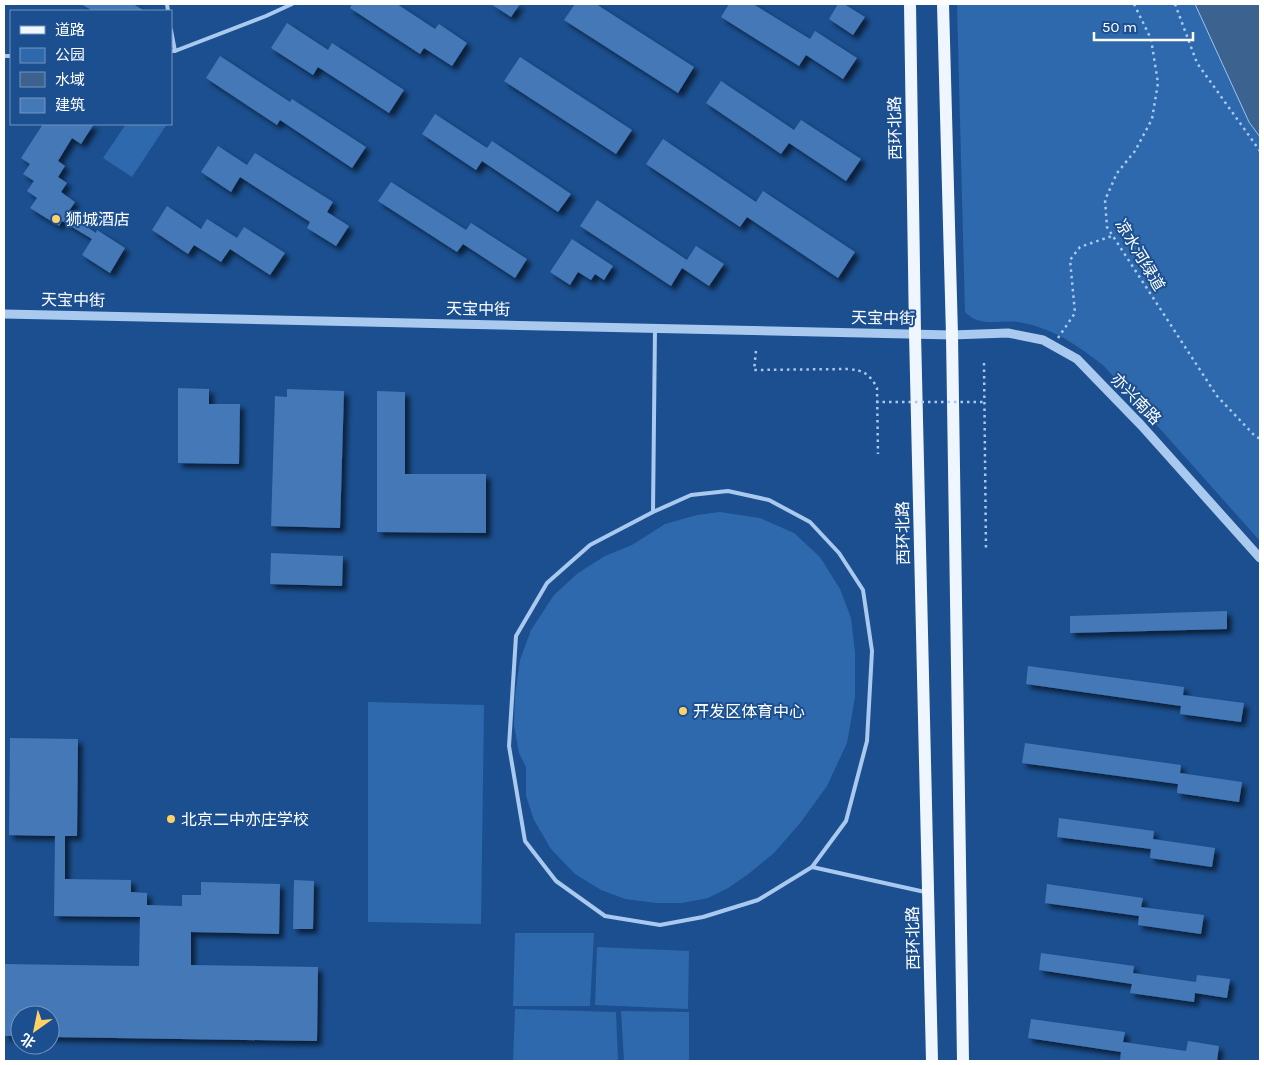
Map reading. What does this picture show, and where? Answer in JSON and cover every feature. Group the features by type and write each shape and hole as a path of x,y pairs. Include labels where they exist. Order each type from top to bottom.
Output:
{"main road":[{"name":"西环北路","path":"910,4 915,333 932,1061"},
{"path":"943,4 952,335 963,1061"}],"street":[{"name":"天宝中街","path":"4,314 952,335"},
{"name":"亦兴南路","path":"952,335 1008,333 1044,340 1077,359 1141,425 1260,558"}],"lane":[{"path":"173,51 266,16 292,4"},
{"path":"653,512 656,328"},
{"path":"728,491 770,500 810,522 839,553 863,590 872,651 867,741 846,820 812,867 758,900 703,917 660,925 605,916 556,882 525,840 509,746 516,636 547,583 590,545 653,512 691,495 728,491"},
{"path":"812,867 928,893"}],"path":[{"name":"凉水河绿道","path":"1134,4 1151,39 1158,83 1152,119 1135,151 1117,172 1105,200 1106,227 1217,396 1260,439"},
{"path":"1175,4 1197,63 1260,151"},
{"path":"1052,345 1075,313 1070,260 1080,247 1112,236"},
{"path":"756,351 754,370 848,369 865,373 873,380 877,388 878,454"},
{"path":"984,363 986,550"},
{"path":"876,402 984,402"}],"green space":[{"path":"957,4 1195,4 1249,122 1260,137 1260,541 1104,366 1071,342 1049,331 1030,324 985,322 971,317 965,312"},
{"path":"125,125 166,125 132,177 103,158"},
{"name":"开发区体育中心","path":"720,512 760,518 794,533 820,557 840,589 851,618 855,652 855,697 847,743 827,786 801,822 774,853 747,875 728,888 708,898 682,903 656,903 625,899 601,890 575,874 551,849 534,820 526,796 526,767 519,753 514,725 515,696 520,660 531,630 554,595 578,573 605,556 632,545 665,524 697,515"},
{"path":"368,702 484,705 481,924 368,922"},
{"path":"515,933 594,933 590,1006 513,1006"},
{"path":"597,947 689,951 688,1009 595,1005"},
{"path":"515,1009 616,1012 618,1061 513,1061"},
{"path":"621,1011 689,1012 689,1061 624,1061"}],"water":[{"path":"1195,4 1260,4 1260,137 1249,122"}],"building":[{"path":"81,4 133,4 143,10 91,10"},
{"path":"352,4 397,4 435,29 439,24 467,43 452,66 424,48 420,54 350,8"},
{"path":"491,4 520,4 511,17"},
{"path":"575,4 596,4 694,67 678,93 564,20"},
{"path":"729,4 753,4 810,39 815,31 857,58 843,79 806,55 799,66 721,17"},
{"path":"838,4 844,4 865,17 853,35 829,19"},
{"path":"287,23 328,50 332,43 404,90 389,113 318,67 313,75 271,48"},
{"path":"220,56 290,102 292,99 366,147 352,168 280,120 277,125 206,78"},
{"path":"520,57 632,130 616,154 504,81"},
{"path":"721,81 794,130 801,120 861,159 846,181 789,143 781,154 706,103"},
{"path":"435,114 487,148 492,141 571,194 558,212 482,161 476,170 422,134"},
{"path":"42,125 93,125 81,144 72,138 58,161 65,166 58,177 67,183 61,192 75,202 67,214 96,233 97,230 125,248 110,273 82,255 92,239 62,221 59,226 30,208 37,198 27,191 34,181 23,174 30,164 21,158"},
{"path":"663,139 756,202 763,191 855,252 838,278 747,217 740,227 646,164"},
{"path":"218,146 247,165 255,153 333,202 327,212 349,226 336,246 307,228 310,222 240,177 231,192 201,172"},
{"path":"391,182 466,230 471,223 527,259 515,278 463,244 457,252 378,201"},
{"path":"597,200 687,260 696,246 724,264 709,286 682,268 671,286 580,226"},
{"path":"167,206 201,229 207,219 237,238 244,227 285,253 270,275 230,249 221,262 194,245 188,254 152,230"},
{"path":"572,239 613,266 604,280 595,274 591,280 578,272 570,285 550,272"},
{"path":"178,388 209,389 209,404 240,404 239,464 178,463"},
{"path":"287,389 344,391 340,528 271,526 275,396 287,397"},
{"path":"377,391 405,392 405,474 486,474 486,533 377,532"},
{"path":"271,553 343,556 342,586 270,584"},
{"path":"1227,611 1227,629 1070,633 1070,616"},
{"path":"1028,666 1184,687 1183,695 1244,703 1241,722 1180,714 1181,706 1026,684"},
{"path":"10,738 78,739 77,836 65,836 65,879 131,880 131,892 147,893 147,905 182,906 182,895 201,895 201,882 280,884 279,934 191,932 191,965 318,967 317,1041 60,1037 60,1005 10,1005 10,1036 4,1036 4,964 139,966 140,917 54,916 55,836 9,835"},
{"path":"1025,743 1181,765 1180,773 1242,782 1239,802 1177,793 1178,784 1022,763"},
{"path":"1059,818 1154,831 1153,839 1215,848 1212,867 1150,858 1151,849 1057,837"},
{"path":"294,880 314,881 313,929 293,929"},
{"path":"1047,884 1143,898 1141,907 1204,915 1201,934 1138,925 1139,916 1045,903"},
{"path":"1041,953 1134,966 1133,973 1196,982 1197,975 1230,979 1227,998 1195,993 1194,1002 1130,993 1132,984 1039,970"},
{"path":"1031,1019 1125,1032 1123,1042 1186,1051 1188,1041 1219,1046 1217,1061 1120,1061 1121,1052 1028,1038"}],"place":[{"name":"狮城酒店","path":"56,219"},
{"name":"开发区体育中心","path":"683,711"},
{"name":"北京二中亦庄学校","path":"171,819"}]}
